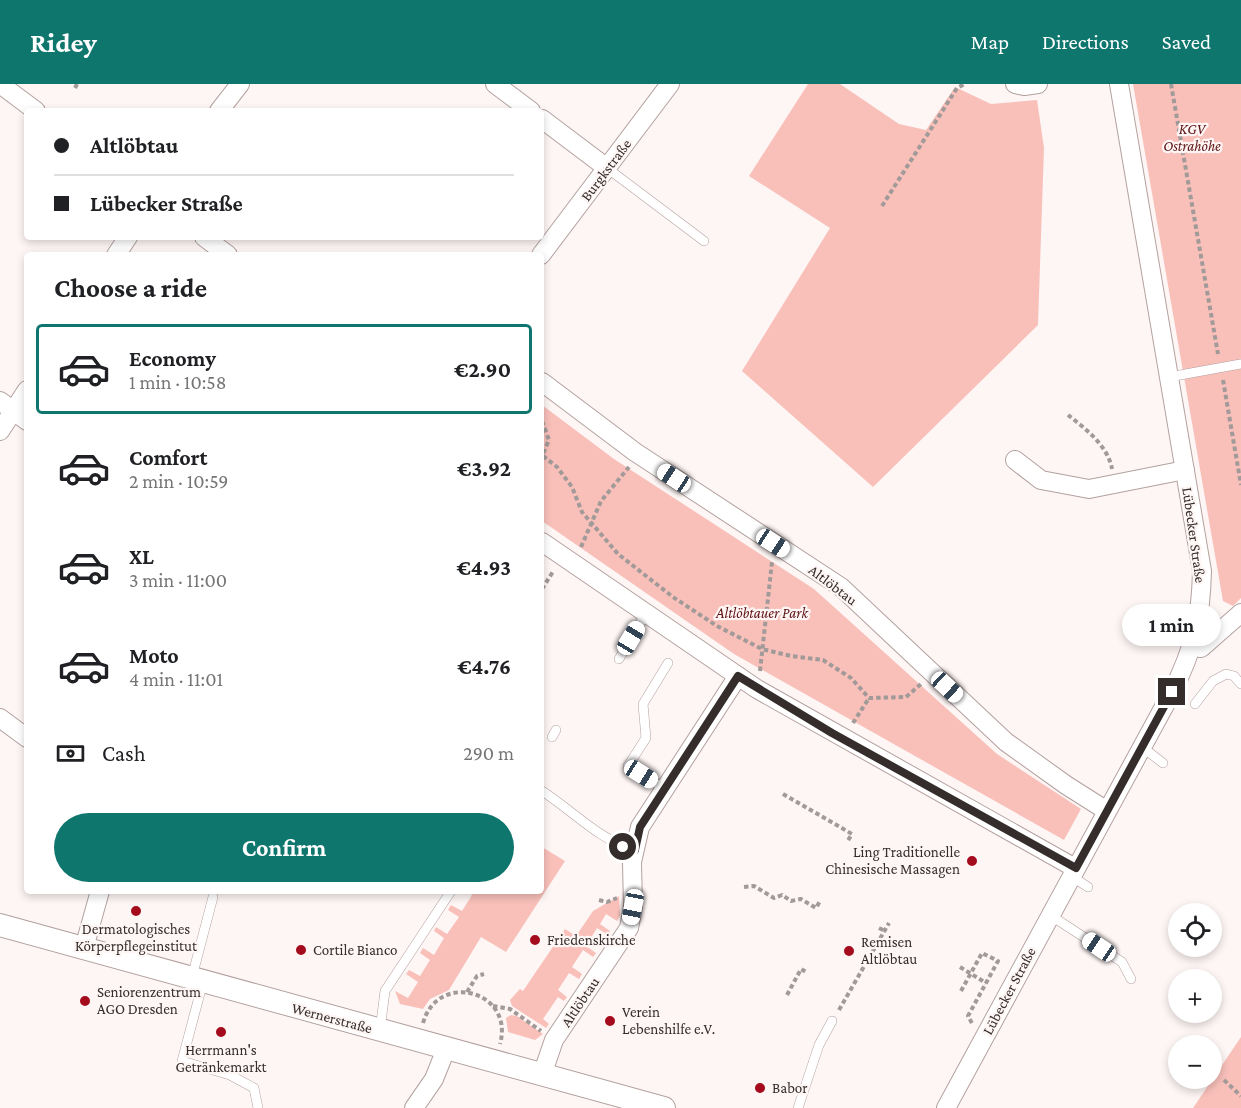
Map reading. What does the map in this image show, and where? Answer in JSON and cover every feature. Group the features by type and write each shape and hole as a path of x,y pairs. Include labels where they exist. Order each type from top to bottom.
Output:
{"street":[{"path":"0,84 32,108"},
{"path":"221,108 240,84"},
{"path":"495,84 527,108"},
{"name":"Burgkstraße","path":"543,252 670,84"},
{"path":"1015,84 1024,86 1038,84"},
{"name":"Lübecker Straße","path":"946,1108 1184,669 1199,620 1202,571 1119,84"},
{"path":"544,121 607,168"},
{"path":"208,240 224,252"},
{"name":"Altlöbtau","path":"544,384 635,452 841,587 1006,742 1107,811"},
{"path":"0,431 24,394"},
{"path":"1015,460 1041,480 1065,487 1089,489 1185,470"},
{"path":"544,543 738,676 1073,872"},
{"path":"1192,646 1201,648 1241,613"},
{"name":"Altlöbtau","path":"542,1075 554,1040 629,928 633,907 632,862 640,827 738,676"},
{"path":"0,718 24,736"},
{"path":"84,948 99,894"},
{"name":"Wernerstraße","path":"0,925 664,1108"},
{"path":"414,1108 434,1079 446,1049"}],"lane":[{"path":"607,168 704,240"},
{"path":"1169,377 1241,364"},
{"path":"619,659 646,613"},
{"path":"665,789 628,766 646,738 643,704 668,663"},
{"path":"1195,704 1213,681 1226,674 1234,676 1241,684"},
{"path":"1142,747 1163,763"},
{"path":"544,792 591,827 623,847 635,850"},
{"path":"1073,872 1089,887"},
{"path":"380,1031 385,991 449,894"},
{"path":"213,897 182,1060 230,1075 254,1088 258,1108"},
{"path":"1050,915 1122,962 1131,979"},
{"path":"798,1108 819,1045 832,1021"}],"path":[{"path":"882,206 957,88 965,84"},
{"path":"1171,84 1241,485"},
{"path":"1068,415 1088,431 1110,458 1116,484"},
{"path":"544,426 549,440 544,451"},
{"path":"544,457 557,467 572,487 582,512 618,555 673,597 717,626 762,649 823,660 851,678 869,698 906,697 933,673"},
{"path":"583,542 601,501 628,469"},
{"path":"760,669 773,543"},
{"path":"852,725 869,698"},
{"path":"783,794 852,834 847,842"},
{"path":"744,887 754,886 774,898 782,895 791,901 801,899 816,908 820,901"},
{"path":"832,1021 889,923"},
{"path":"879,928 885,931"},
{"path":"871,942 877,945"},
{"path":"961,991 982,953 998,961 968,1016 969,1021 986,1034"},
{"path":"861,960 867,963"},
{"path":"960,967 986,983"},
{"path":"787,995 801,969 806,972"},
{"path":"466,992 477,976 484,974"},
{"path":"851,977 856,980"},
{"path":"418,1041 430,1006 440,998 466,992 481,997 493,1006 504,1026 495,1062"},
{"path":"842,994 847,997"},
{"path":"493,1006 510,1009 554,1040"},
{"path":"1224,1080 1241,1096"}],"green space":[{"path":"808,84 840,84 899,124 926,130 955,87 991,104 1037,100 1044,148 1038,325 873,487 742,371 830,228 749,176"},
{"name":"KGV Ostrahöhe","path":"1133,84 1241,84 1241,598 1233,606 1223,601"},
{"name":"Altlöbtauer Park","path":"544,406 614,459 814,589 997,754 1081,809 1064,840 734,654 544,522"},
{"path":"544,848 565,861 544,893"},
{"path":"544,894 506,952 481,937 449,990 430,999 423,1009 400,1004 395,991 408,998 418,982 406,974 409,970 420,976 430,960 420,953 423,948 434,955 444,938 434,931 436,927 447,934 459,917 448,910 451,905 462,911 472,895"},
{"path":"619,896 620,915 617,921 606,914 600,924 610,931 608,935 597,928 586,946 596,953 593,957 583,950 572,967 582,974 579,979 569,973 558,990 567,997 564,1001 558,997 543,1019 549,1024 546,1028 512,1006 510,1000 520,989 523,991 565,929 576,936 593,911"},
{"path":"511,1015 517,1016 543,1034 535,1040 508,1032 506,1018"},
{"path":"1241,1037 1241,1108 1193,1108 1206,1089 1222,1089 1222,1065"}],"place":[{"name":"Ling Traditionelle Chinesische Massagen","path":"972,861"},
{"name":"Dermatologisches Körperpflegeinstitut","path":"136,911"},
{"name":"Friedenskirche","path":"535,940"},
{"name":"Cortile Bianco","path":"301,950"},
{"name":"Remisen Altlöbtau","path":"849,951"},
{"name":"Seniorenzentrum AGO Dresden","path":"85,1001"},
{"name":"Verein Lebenshilfe e.V.","path":"610,1021"},
{"name":"Herrmann's Getränkemarkt","path":"221,1032"},
{"name":"Babor","path":"760,1088"}],"route":[{"path":"623,847 635,850 640,827 738,676 832,733 1076,868 1172,692"}]}
